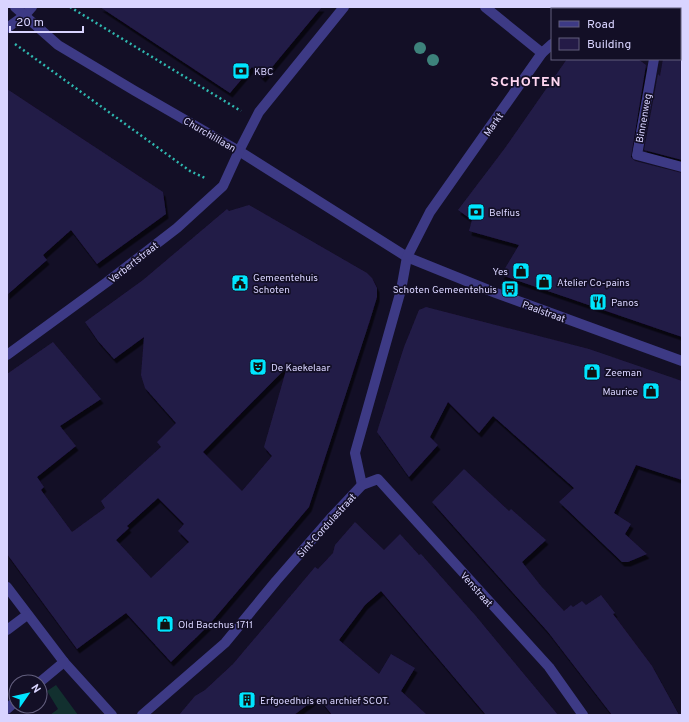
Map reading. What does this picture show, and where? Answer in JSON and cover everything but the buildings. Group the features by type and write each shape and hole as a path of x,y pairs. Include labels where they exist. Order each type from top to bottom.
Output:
{"street":[{"name":"Churchilllaan","path":"15,7 58,45 239,151 407,257"},
{"path":"7,28 25,15 32,7"},
{"path":"239,151 259,112 344,7"},
{"path":"485,7 542,53"},
{"name":"Markt","path":"407,257 430,212 542,53 551,45"},
{"name":"Binnenweg","path":"654,60 637,155 682,167"},
{"name":"Verbertstraat","path":"7,355 177,228 223,186 239,151"},
{"name":"Paalstraat","path":"407,257 496,293 682,361"},
{"name":"Sint-Cordulastraat","path":"142,715 225,643 330,519 362,485 355,453 401,290 407,257"},
{"name":"Venstraat","path":"362,485 378,479 549,667 583,715"},
{"path":"7,587 64,662 112,715"},
{"path":"7,630 27,615"},
{"path":"48,675 64,662"}],"path":[{"path":"70,7 242,112"},
{"path":"11,39 190,171 223,186"}],"green space":[{"path":"56,685 78,715 50,715 58,709 48,690"}],"place":[{"name":"KBC","path":"241,71"},
{"name":"Belfius","path":"476,212"},
{"name":"Yes","path":"521,271"},
{"name":"Atelier Co-pains","path":"544,282"},
{"name":"Gemeentehuis Schoten","path":"240,283"},
{"name":"Schoten Gemeentehuis","path":"510,289"},
{"name":"Panos","path":"598,302"},
{"name":"De Kaekelaar","path":"258,367"},
{"name":"Zeeman","path":"592,372"},
{"name":"Maurice","path":"651,391"},
{"name":"Old Bacchus 1711","path":"165,624"},
{"name":"Erfgoedhuis en archief SCOT.","path":"247,700"}],"district":[{"name":"SCHOTEN","path":"526,81"}]}
